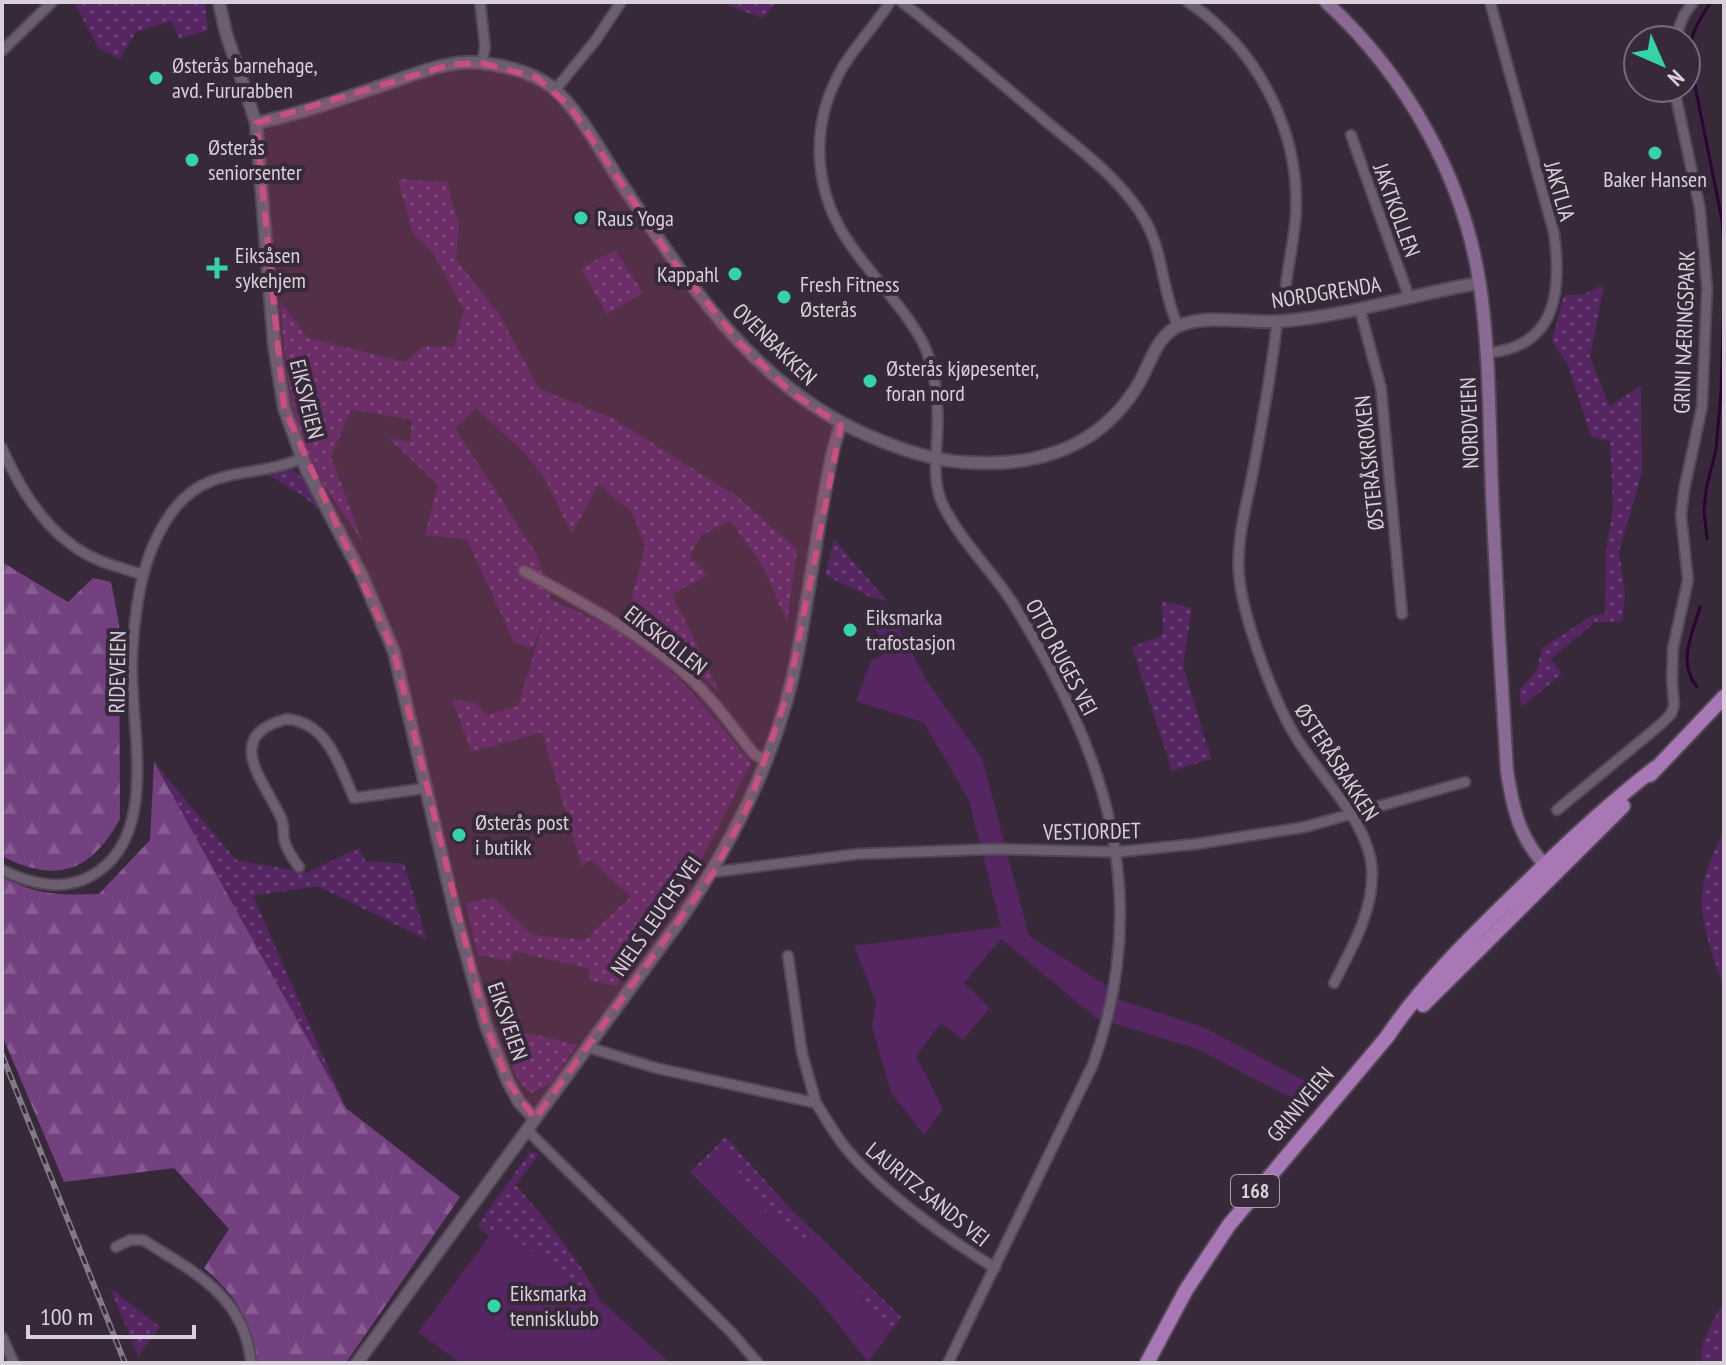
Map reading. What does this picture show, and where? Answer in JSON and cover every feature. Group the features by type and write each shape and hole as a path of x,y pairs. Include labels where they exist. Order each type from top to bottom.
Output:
{"main road":[{"name":"NORDVEIEN","path":"1326,2 1383,64 1423,126 1458,202 1479,283 1487,353 1507,771 1512,807 1523,837 1549,870"},
{"name":"GRINIVEIEN","path":"1147,1363 1186,1290 1229,1225 1387,1037 1401,1016 1453,958 1632,796 1724,697"}],"street":[{"path":"2,51 52,2"},
{"name":"EIKSVEIEN","path":"219,2 256,123 278,375 289,424 302,458 362,576 389,638 404,688 456,917 486,1026 508,1082 519,1102 535,1119"},
{"path":"480,2 485,47 482,63"},
{"path":"555,90 595,41 621,2"},
{"name":"OTTO RUGES VEI","path":"890,2 845,64 831,92 823,119 819,166 826,201 841,232 902,309 930,359 937,404 935,458 942,502 1009,598 1068,701 1096,773 1117,852 1121,891 1115,979 1103,1037 1069,1115 948,1363"},
{"path":"902,2 1119,185 1134,203 1157,245 1166,298 1178,326"},
{"path":"1188,2 1211,18 1242,49 1262,78 1277,111 1289,152 1296,213 1286,284"},
{"name":"JAKTLIA","path":"1487,353 1512,349 1534,338 1544,326 1554,298 1559,266 1554,233 1490,2"},
{"path":"1680,24 1693,2"},
{"name":"OVENBAKKEN","path":"256,123 437,67 482,63 524,72 555,90 577,116 674,262 735,337 791,392 841,425 935,458 993,464 1023,462 1050,456 1081,441 1109,422 1123,406 1162,339 1178,326"},
{"name":"GRINI NÆRINGSPARK","path":"1557,810 1660,725 1671,714 1674,705 1673,648 1688,580 1681,515 1702,407 1707,288 1700,209 1677,104"},
{"name":"JAKTKOLLEN","path":"1351,135 1409,297"},
{"name":"NORDGRENDA","path":"1178,326 1195,322 1277,322 1360,310 1479,283"},
{"name":"ØSTERÅSKROKEN","path":"1360,310 1381,388 1402,614"},
{"name":"ØSTERÅSBAKKEN","path":"1277,322 1245,516 1239,574 1246,609 1280,708 1310,760 1364,836 1369,852 1371,897 1362,924 1334,983"},
{"name":"NIELS LEUCHS VEI","path":"357,1363 714,872 750,802 778,728 797,656 825,493 841,425"},
{"path":"2,448 15,476 57,533 93,558 143,575"},
{"name":"RIDEVEIEN","path":"2,870 45,884 76,882 103,868 124,844 132,824 136,797 132,662 143,575 161,529 190,492 217,477 278,467 302,458"},
{"name":"EIKSKOLLEN","path":"524,571 605,614 644,639 693,680 754,754 766,761"},
{"path":"299,867 284,841 282,820 251,759 253,741 265,728 287,719 311,727 327,741 354,798 427,788"},
{"name":"VESTJORDET","path":"714,872 902,851 994,849 1117,852 1256,836 1351,816 1465,782"},
{"name":"LAURITZ SANDS VEI","path":"788,956 802,1053 816,1103 849,1153 923,1217 995,1268"},
{"path":"587,1047 685,1075 816,1103"},
{"path":"527,1130 656,1256 758,1363"},
{"path":"116,1247 130,1240 143,1240 215,1288 239,1318 251,1363"},
{"path":"2,1337 14,1363"}],"highlighted area":[{"path":"482,63 536,77 570,106 674,262 741,344 791,392 841,425 789,690 750,802 714,872 535,1119 508,1082 486,1026 394,652 284,408 256,123 452,64"}],"shaded area":[{"path":"74,2 205,2 208,30 180,39 171,21 136,32 120,59 99,49"},
{"path":"727,2 776,2 763,18 727,5"},
{"path":"398,179 446,182 459,225 456,260 499,314 539,389 610,417 735,495 797,549 787,622 764,568 731,521 702,535 689,556 708,575 672,594 720,693 677,653 644,632 650,622 630,607 645,546 632,512 598,484 572,534 545,479 526,454 476,408 455,428 537,555 551,600 611,627 639,645 691,692 751,763 698,866 616,986 588,980 590,969 514,951 510,961 478,955 466,903 493,898 533,935 585,940 631,897 590,859 582,866 542,732 472,752 452,699 477,704 486,715 518,706 546,615 532,648 514,642 467,539 425,535 438,485 389,438 410,442 412,420 351,409 331,457 362,541 320,478 306,449 293,408 280,301 308,338 405,362 424,346 454,347 464,310 433,253 413,234"},
{"path":"615,250 643,293 607,314 581,268"},
{"path":"1604,285 1590,356 1609,406 1641,386 1642,473 1619,551 1625,595 1622,622 1595,622 1551,659 1562,674 1522,706 1519,690 1537,670 1542,648 1591,616 1605,614 1606,552 1613,508 1610,441 1591,437 1568,365 1552,341 1564,295 1582,295"},
{"path":"294,470 306,482 322,512 303,496 263,472"},
{"path":"834,539 887,601 870,597 825,575"},
{"path":"1162,601 1192,608 1183,666 1211,759 1172,771 1132,647 1163,635"},
{"path":"891,614 927,681 982,758 1029,936 1104,984 1120,1000 1205,1028 1307,1082 1294,1099 1197,1049 1096,1018 1001,939 964,983 990,1008 963,1040 941,1023 916,1056 943,1109 924,1135 891,1092 872,1027 876,1002 854,946 1001,927 969,800 924,723 856,701 871,661 886,653 872,622"},
{"path":"154,762 236,860 306,873 359,848 365,861 404,864 427,940 318,886 253,896 346,1108"},
{"path":"1724,833 1724,988 1705,927 1702,892 1713,855"},
{"path":"497,1026 577,1045 551,1083 531,1093 515,1073"},
{"path":"726,1137 786,1204 901,1317 889,1334 862,1299 860,1289 814,1242 797,1235 766,1214 752,1194 690,1172"},
{"path":"726,1151 766,1214 797,1235 814,1242 860,1289 862,1299 889,1334 868,1362 818,1299 690,1172"},
{"path":"530,1152 539,1154 516,1185 572,1255 600,1300 496,1226 489,1236 477,1226"},
{"name":"Eiksmarka tennisklubb","path":"497,1226 600,1300 670,1363 460,1363 418,1332"},
{"path":"110,1288 160,1327 138,1356"},
{"path":"1724,1302 1724,1363 1702,1363 1702,1347"}],"green space":[{"path":"2,562 68,602 93,578 111,582 119,624 120,819 97,851 70,868 55,871 21,865 2,856"},
{"path":"154,762 346,1108 460,1197 346,1363 252,1363 248,1332 240,1310 234,1299 204,1268 229,1229 174,1168 64,1182 2,1035 2,877 49,893 99,894 150,840"}],"waterway":[{"path":"1711,2 1695,30 1690,61 1722,220 1724,245"},
{"path":"1707,539 1704,511 1716,450 1724,297"},
{"path":"1697,687 1691,678 1687,658 1700,607"}],"railway":[{"path":"2,1055 125,1363"}],"place":[{"name":"Østerås barnehage, avd. Fururabben","path":"156,78"},
{"name":"Baker Hansen","path":"1655,153"},
{"name":"Østerås seniorsenter","path":"192,160"},
{"name":"Raus Yoga","path":"581,218"},
{"name":"Eiksåsen sykehjem","path":"217,268"},
{"name":"Kappahl","path":"735,274"},
{"name":"Fresh Fitness Østerås","path":"784,297"},
{"name":"Østerås kjøpesenter, foran nord","path":"870,381"},
{"name":"Eiksmarka trafostasjon","path":"850,630"},
{"name":"Østerås post i butikk","path":"459,835"},
{"name":"Eiksmarka tennisklubb","path":"494,1306"}]}
